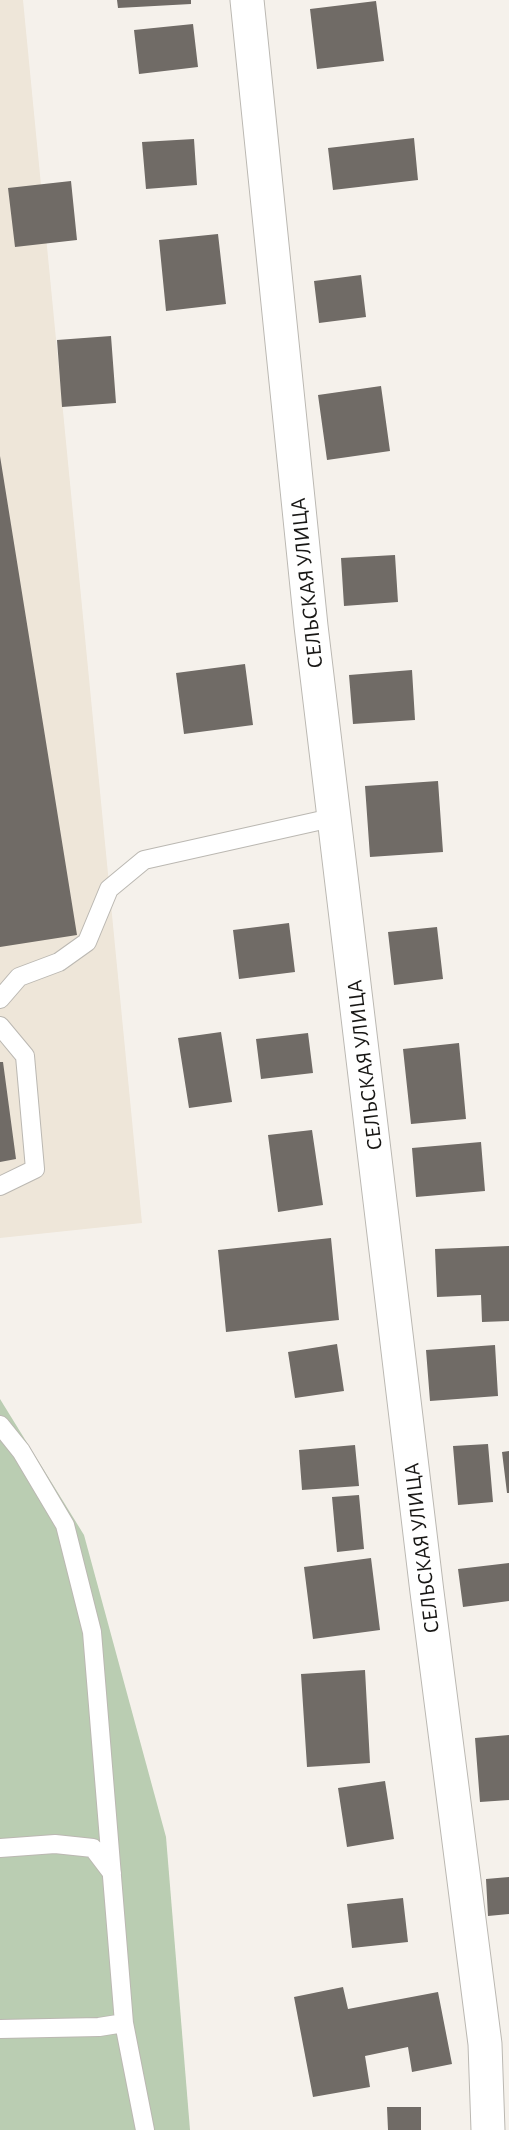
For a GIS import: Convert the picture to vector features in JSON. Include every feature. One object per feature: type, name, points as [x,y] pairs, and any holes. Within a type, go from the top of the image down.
[{"type":"street","name":"СЕЛЬСКАЯ УЛИЦА","points":[[247,0],[311,626],[336,817],[427,1592],[485,2044],[488,2130]]},
{"type":"lane","points":[[0,999],[19,977],[59,962],[87,942],[109,889],[144,860],[336,817]]},
{"type":"lane","points":[[0,1026],[25,1056],[35,1169],[0,1186]]},
{"type":"lane","points":[[0,1425],[21,1451],[65,1525],[92,1632],[124,2023],[145,2130]]},
{"type":"lane","points":[[0,1848],[55,1844],[93,1848],[112,1873]]},
{"type":"lane","points":[[0,2029],[99,2027],[124,2023]]},
{"type":"shaded area","points":[[0,0],[23,0],[142,1223],[0,1238]]},
{"type":"green space","points":[[0,1399],[84,1535],[166,1837],[190,2130],[0,2130]]},
{"type":"building","points":[[117,0],[191,0],[191,4],[118,8]]},
{"type":"building","points":[[376,1],[384,61],[317,69],[310,9]]},
{"type":"building","points":[[193,24],[198,67],[139,74],[134,30]]},
{"type":"building","points":[[414,138],[418,180],[333,190],[328,148]]},
{"type":"building","points":[[194,139],[197,185],[146,189],[142,142]]},
{"type":"building","points":[[71,181],[77,240],[15,247],[8,188]]},
{"type":"building","points":[[218,234],[226,304],[166,311],[159,240]]},
{"type":"building","points":[[361,275],[366,317],[319,323],[314,281]]},
{"type":"building","points":[[111,336],[116,403],[62,407],[57,340]]},
{"type":"building","points":[[381,386],[390,451],[327,460],[318,395]]},
{"type":"building","points":[[0,456],[77,935],[0,947]]},
{"type":"building","points":[[395,555],[398,602],[344,606],[341,558]]},
{"type":"building","points":[[245,664],[253,725],[184,734],[176,673]]},
{"type":"building","points":[[412,670],[415,720],[353,724],[349,675]]},
{"type":"building","points":[[438,781],[443,852],[370,857],[365,786]]},
{"type":"building","points":[[289,923],[295,972],[239,979],[233,930]]},
{"type":"building","points":[[437,927],[443,979],[394,985],[388,932]]},
{"type":"building","points":[[221,1032],[232,1102],[189,1108],[178,1038]]},
{"type":"building","points":[[308,1033],[313,1073],[261,1079],[256,1039]]},
{"type":"building","points":[[459,1043],[466,1119],[411,1124],[403,1049]]},
{"type":"building","points":[[0,1062],[3,1062],[16,1159],[0,1162]]},
{"type":"building","points":[[312,1130],[323,1205],[278,1212],[268,1135]]},
{"type":"building","points":[[481,1142],[485,1191],[416,1197],[412,1148]]},
{"type":"building","points":[[331,1238],[339,1320],[226,1332],[218,1250]]},
{"type":"building","points":[[509,1246],[509,1321],[482,1322],[481,1295],[437,1297],[435,1249]]},
{"type":"building","points":[[337,1344],[344,1391],[295,1398],[288,1352]]},
{"type":"building","points":[[495,1345],[498,1396],[430,1401],[426,1350]]},
{"type":"building","points":[[488,1444],[493,1502],[458,1505],[453,1446]]},
{"type":"building","points":[[355,1445],[359,1486],[302,1490],[299,1450]]},
{"type":"building","points":[[509,1451],[509,1493],[507,1493],[502,1452]]},
{"type":"building","points":[[359,1495],[364,1549],[337,1552],[332,1497]]},
{"type":"building","points":[[371,1558],[380,1630],[313,1639],[304,1567]]},
{"type":"building","points":[[509,1563],[509,1601],[463,1607],[458,1569]]},
{"type":"building","points":[[365,1670],[370,1763],[307,1767],[301,1674]]},
{"type":"building","points":[[509,1735],[509,1800],[480,1802],[475,1738]]},
{"type":"building","points":[[385,1781],[394,1839],[347,1847],[338,1788]]},
{"type":"building","points":[[509,1877],[509,1914],[488,1916],[486,1879]]},
{"type":"building","points":[[403,1898],[408,1942],[352,1948],[347,1904]]},
{"type":"building","points":[[343,1987],[348,2009],[438,1992],[452,2064],[412,2072],[408,2047],[365,2056],[370,2087],[313,2097],[294,1997]]},
{"type":"building","points":[[387,2107],[421,2107],[421,2130],[388,2130]]}]
